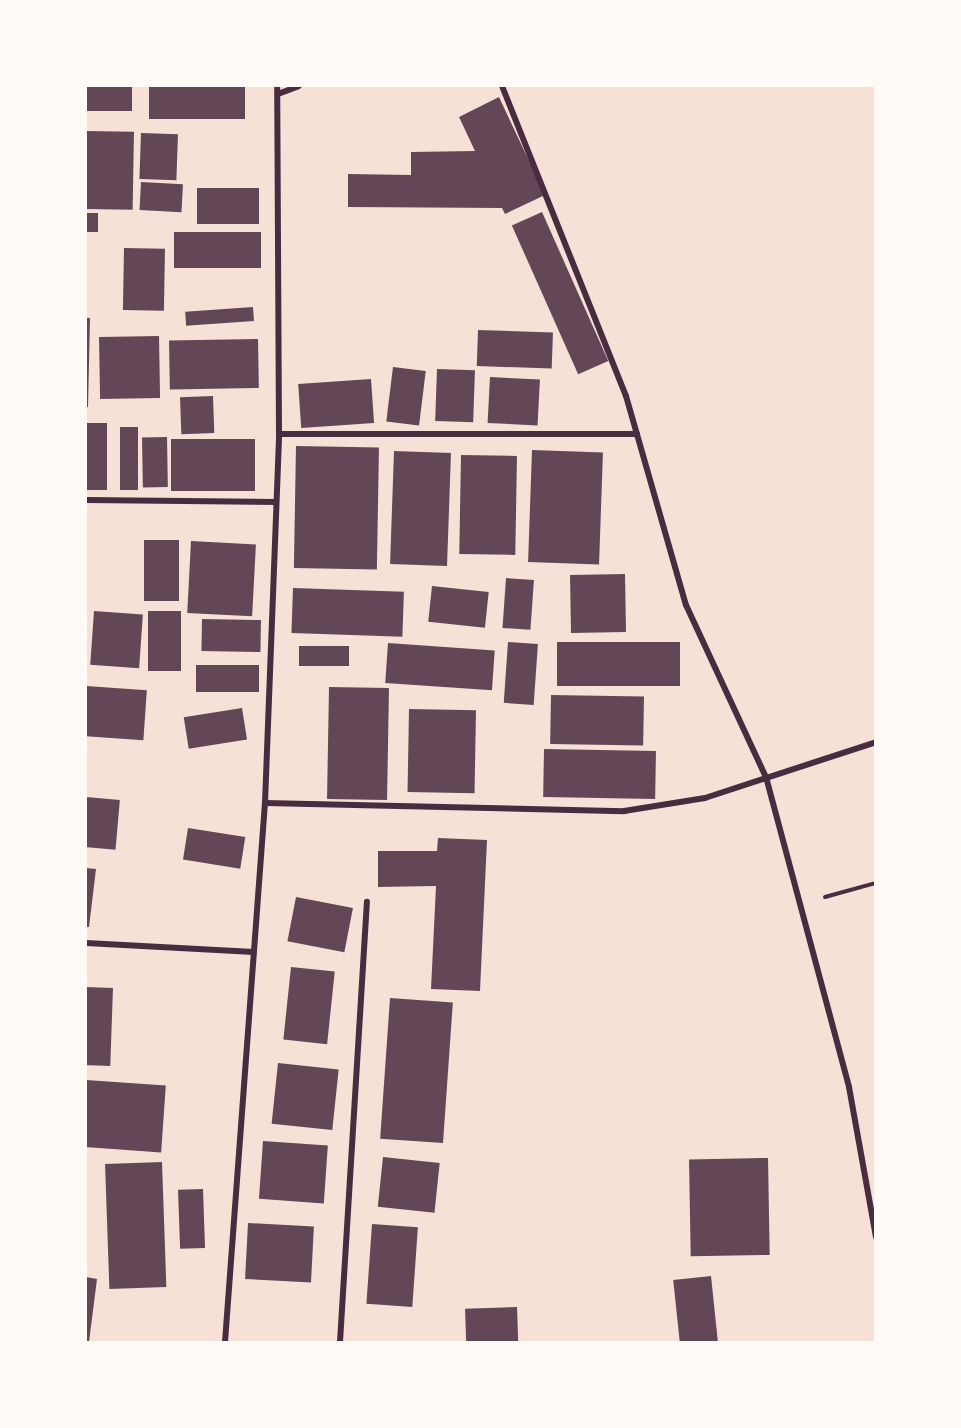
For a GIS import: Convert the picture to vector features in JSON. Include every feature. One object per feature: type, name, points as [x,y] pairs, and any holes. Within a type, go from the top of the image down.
[{"type":"street","points":[[225,1342],[265,803],[279,434],[277,86]]},
{"type":"street","points":[[278,94],[299,86]]},
{"type":"street","points":[[502,86],[637,434],[686,605],[766,777],[798,904],[849,1087],[876,1237]]},
{"type":"street","points":[[279,434],[637,434]]},
{"type":"street","points":[[86,501],[276,502]]},
{"type":"street","points":[[265,803],[624,811],[705,798],[876,742]]},
{"type":"street","points":[[340,1342],[367,902]]},
{"type":"street","points":[[86,943],[254,952]]},
{"type":"path","points":[[798,904],[876,884]]},
{"type":"building","points":[[86,86],[132,86],[132,111],[86,111]]},
{"type":"building","points":[[149,86],[245,86],[245,119],[149,119]]},
{"type":"building","points":[[499,97],[545,195],[505,214],[502,208],[348,207],[348,174],[411,175],[411,152],[475,151],[459,117]]},
{"type":"building","points":[[86,131],[134,132],[133,210],[86,209]]},
{"type":"building","points":[[141,133],[178,134],[176,180],[139,179]]},
{"type":"building","points":[[141,182],[183,184],[181,212],[140,210]]},
{"type":"building","points":[[197,188],[259,188],[259,224],[197,224]]},
{"type":"building","points":[[542,212],[608,361],[578,374],[512,225]]},
{"type":"building","points":[[86,213],[98,213],[98,232],[86,232]]},
{"type":"building","points":[[174,232],[261,232],[261,268],[174,268]]},
{"type":"building","points":[[124,248],[165,249],[164,311],[123,310]]},
{"type":"building","points":[[253,307],[254,321],[186,326],[185,312]]},
{"type":"building","points":[[86,318],[90,318],[88,407],[86,407]]},
{"type":"building","points":[[478,330],[553,333],[552,369],[477,366]]},
{"type":"building","points":[[159,336],[160,398],[100,399],[99,337]]},
{"type":"building","points":[[258,339],[259,388],[170,390],[169,341]]},
{"type":"building","points":[[393,367],[426,371],[419,426],[386,422]]},
{"type":"building","points":[[437,369],[475,370],[473,422],[435,421]]},
{"type":"building","points":[[490,377],[540,380],[538,426],[488,423]]},
{"type":"building","points":[[371,379],[374,423],[301,428],[298,384]]},
{"type":"building","points":[[213,396],[214,433],[181,434],[180,397]]},
{"type":"building","points":[[86,423],[107,423],[107,490],[86,490]]},
{"type":"building","points":[[120,427],[138,427],[138,490],[120,490]]},
{"type":"building","points":[[142,437],[167,437],[168,487],[143,487]]},
{"type":"building","points":[[171,439],[255,439],[255,491],[171,491]]},
{"type":"building","points":[[296,446],[379,447],[377,569],[294,568]]},
{"type":"building","points":[[532,450],[603,452],[599,564],[528,562]]},
{"type":"building","points":[[394,451],[451,453],[447,566],[390,564]]},
{"type":"building","points":[[461,455],[517,456],[515,555],[459,554]]},
{"type":"building","points":[[144,540],[179,540],[179,601],[144,601]]},
{"type":"building","points":[[191,541],[256,544],[252,616],[187,613]]},
{"type":"building","points":[[625,574],[626,632],[571,633],[570,575]]},
{"type":"building","points":[[506,578],[534,580],[530,630],[503,628]]},
{"type":"building","points":[[432,586],[489,592],[485,628],[428,622]]},
{"type":"building","points":[[293,588],[404,592],[402,637],[291,633]]},
{"type":"building","points":[[94,611],[143,614],[139,668],[90,665]]},
{"type":"building","points":[[148,611],[181,611],[181,671],[148,671]]},
{"type":"building","points":[[202,619],[261,620],[260,652],[201,651]]},
{"type":"building","points":[[508,642],[538,644],[534,705],[504,703]]},
{"type":"building","points":[[557,642],[680,642],[680,686],[557,686]]},
{"type":"building","points":[[388,643],[495,650],[492,690],[385,683]]},
{"type":"building","points":[[299,646],[349,646],[349,666],[299,666]]},
{"type":"building","points":[[196,665],[259,665],[259,692],[196,692]]},
{"type":"building","points":[[86,686],[147,690],[143,740],[86,736]]},
{"type":"building","points":[[329,687],[389,688],[387,800],[327,799]]},
{"type":"building","points":[[551,695],[644,697],[643,746],[550,744]]},
{"type":"building","points":[[242,708],[247,740],[189,749],[184,717]]},
{"type":"building","points":[[409,709],[476,710],[475,793],[408,792]]},
{"type":"building","points":[[544,749],[656,751],[655,799],[543,797]]},
{"type":"building","points":[[86,797],[120,800],[116,850],[86,847]]},
{"type":"building","points":[[188,828],[245,837],[240,869],[183,860]]},
{"type":"building","points":[[438,838],[487,840],[480,991],[431,989],[436,886],[378,887],[378,851],[437,851]]},
{"type":"building","points":[[86,868],[96,869],[89,927],[86,927]]},
{"type":"building","points":[[296,897],[353,908],[344,952],[287,941]]},
{"type":"building","points":[[291,967],[335,972],[327,1044],[283,1040]]},
{"type":"building","points":[[86,987],[113,988],[110,1066],[86,1065]]},
{"type":"building","points":[[390,998],[453,1002],[443,1143],[380,1139]]},
{"type":"building","points":[[278,1063],[339,1069],[332,1130],[272,1124]]},
{"type":"building","points":[[86,1080],[166,1086],[161,1152],[86,1147]]},
{"type":"building","points":[[263,1141],[328,1146],[324,1203],[259,1199]]},
{"type":"building","points":[[383,1157],[440,1163],[434,1213],[378,1207]]},
{"type":"building","points":[[768,1158],[770,1255],[691,1256],[689,1159]]},
{"type":"building","points":[[162,1162],[166,1287],[109,1289],[105,1164]]},
{"type":"building","points":[[203,1189],[205,1248],[180,1249],[178,1190]]},
{"type":"building","points":[[248,1223],[314,1226],[311,1282],[245,1279]]},
{"type":"building","points":[[372,1224],[418,1227],[412,1307],[366,1304]]},
{"type":"building","points":[[711,1276],[718,1342],[680,1342],[673,1280]]},
{"type":"building","points":[[86,1277],[97,1279],[89,1342],[86,1342]]},
{"type":"building","points":[[517,1307],[518,1342],[466,1342],[465,1309]]}]
